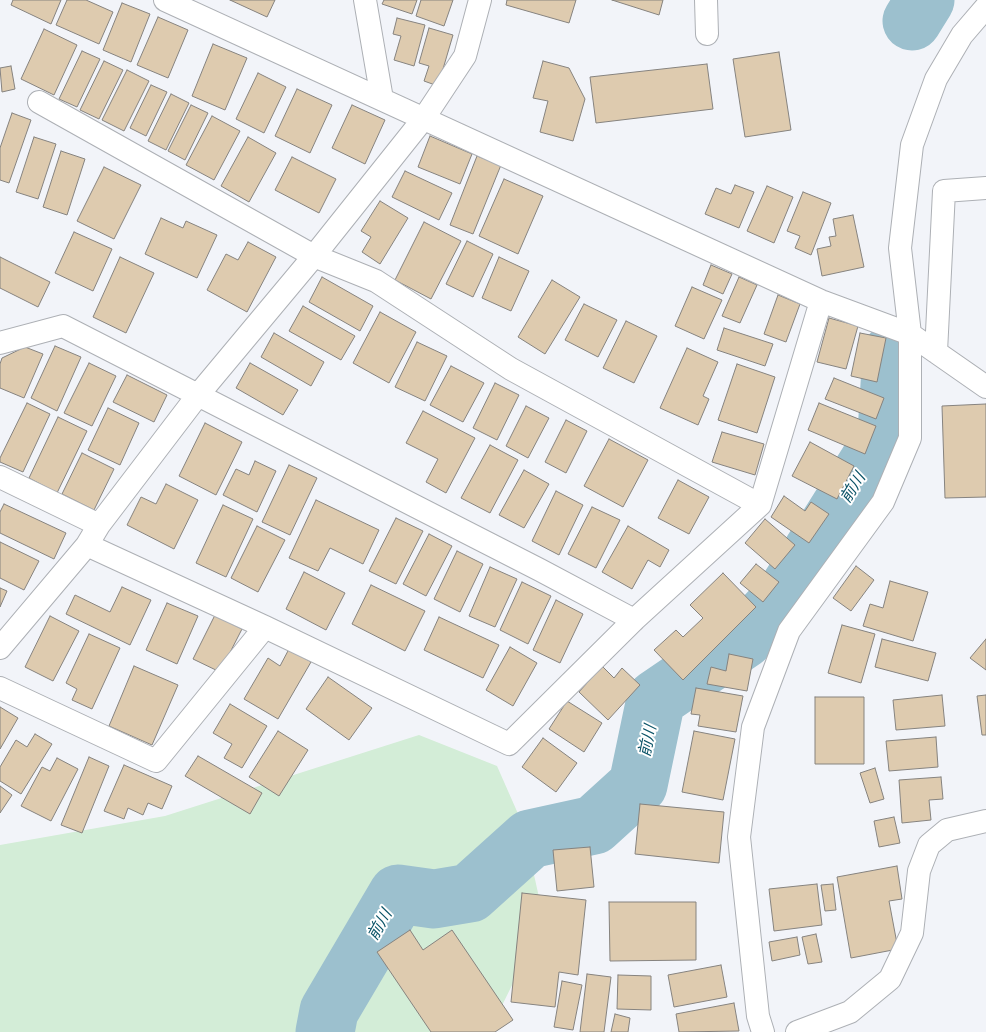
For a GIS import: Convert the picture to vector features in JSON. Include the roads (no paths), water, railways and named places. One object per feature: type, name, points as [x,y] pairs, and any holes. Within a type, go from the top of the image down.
[{"type":"street","points":[[165,0],[821,301],[910,334],[986,387]]},
{"type":"street","points":[[365,0],[382,99]]},
{"type":"street","points":[[0,648],[87,545],[99,525],[198,395],[314,256],[424,118],[465,56],[480,0]]},
{"type":"street","points":[[706,0],[707,34]]},
{"type":"street","points":[[763,1032],[758,1008],[739,837],[753,726],[790,631],[883,502],[910,438],[910,334],[900,248],[912,145],[936,79],[962,35],[986,7]]},
{"type":"street","points":[[39,102],[314,256],[376,281],[511,369],[760,505]]},
{"type":"street","points":[[936,352],[944,191],[986,188]]},
{"type":"street","points":[[87,545],[265,627],[509,744],[634,620],[760,505],[821,301]]},
{"type":"street","points":[[0,343],[62,326],[540,570],[634,620]]},
{"type":"street","points":[[0,477],[99,525]]},
{"type":"street","points":[[0,688],[156,761],[265,627]]},
{"type":"street","points":[[797,1032],[850,1012],[890,979],[912,933],[919,872],[929,845],[947,830],[986,821]]},
{"type":"waterway","name":"前川","points":[[912,21],[925,0]]},
{"type":"waterway","name":"前川","points":[[325,1032],[329,1011],[398,894],[434,899],[470,893],[530,839],[594,825],[638,785],[656,699],[744,639],[785,595],[887,433],[892,353]]}]
